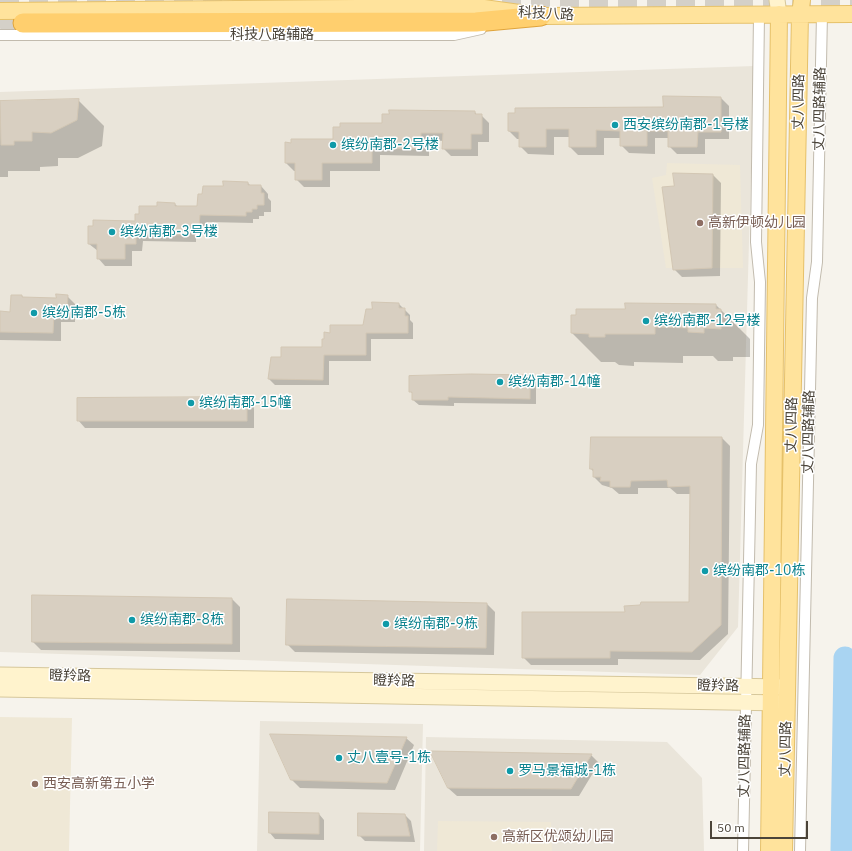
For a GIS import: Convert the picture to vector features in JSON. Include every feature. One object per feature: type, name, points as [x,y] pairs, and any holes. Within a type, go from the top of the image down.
[{"type":"highway","points":[[23,23],[476,22],[541,16]]},
{"type":"main road","name":"科技八路","points":[[0,11],[477,7],[541,16],[759,14],[778,7],[801,7],[822,14],[852,14]]},
{"type":"main road","name":"丈八四路","points":[[769,851],[778,7]]},
{"type":"main road","name":"丈八四路","points":[[784,851],[801,7]]},
{"type":"street","name":"丈八四路辅路","points":[[743,851],[751,464],[758,426],[760,282],[756,242],[759,14]]},
{"type":"street","name":"丈八四路辅路","points":[[800,851],[812,298],[817,262],[822,14]]},
{"type":"street","name":"科技八路辅路","points":[[0,35],[454,35],[541,16]]},
{"type":"street","name":"瞪羚路","points":[[0,675],[746,687],[771,695]]},
{"type":"street","name":"瞪羚路","points":[[0,689],[746,702],[771,695],[787,695]]},
{"type":"shaded area","points":[[754,66],[738,627],[700,675],[0,652],[0,92]]},
{"type":"shaded area","name":"高新伊顿幼儿园","points":[[667,163],[740,165],[743,268],[666,268],[652,178],[666,175]]},
{"type":"shaded area","name":"西安高新第五小学","points":[[0,717],[72,718],[69,851],[0,851]]},
{"type":"shaded area","points":[[260,721],[423,724],[420,851],[257,851]]},
{"type":"shaded area","points":[[426,737],[667,742],[702,778],[704,851],[424,851]]},
{"type":"shaded area","name":"高新区优颂幼儿园","points":[[438,821],[551,822],[552,851],[437,851]]},
{"type":"building","name":"西安缤纷南郡-1号楼","points":[[663,96],[721,97],[721,132],[698,132],[697,147],[668,147],[668,131],[647,131],[647,146],[620,146],[620,131],[596,130],[596,147],[569,147],[569,129],[546,129],[546,147],[519,147],[519,132],[508,131],[508,113],[515,113],[515,108],[663,107]]},
{"type":"building","points":[[79,99],[77,120],[51,133],[32,132],[32,141],[14,141],[14,145],[1,145],[0,101]]},
{"type":"building","name":"缤纷南郡-2号楼","points":[[389,110],[475,111],[475,114],[482,114],[482,134],[471,134],[471,149],[442,149],[443,133],[421,133],[421,149],[372,148],[372,163],[322,163],[322,180],[295,180],[295,163],[285,163],[285,142],[291,143],[291,139],[333,139],[333,127],[340,127],[340,123],[382,123],[382,114],[389,114]]},
{"type":"building","points":[[673,173],[713,174],[712,268],[673,270],[662,187],[674,186]]},
{"type":"building","name":"缤纷南郡-3号楼","points":[[223,181],[248,182],[248,185],[261,185],[261,193],[264,193],[264,205],[257,205],[257,209],[252,209],[252,212],[246,212],[246,216],[200,215],[199,226],[192,226],[192,229],[189,229],[189,235],[136,234],[136,244],[125,244],[125,259],[97,259],[97,244],[88,244],[88,226],[93,226],[93,220],[135,221],[135,214],[139,214],[139,206],[157,206],[157,202],[175,203],[175,206],[197,206],[198,194],[202,194],[203,186],[223,186]]},
{"type":"building","name":"缤纷南郡-5栋","points":[[56,294],[68,295],[67,314],[54,314],[53,333],[0,332],[0,311],[10,312],[11,295],[22,295],[22,297],[56,298]]},
{"type":"building","points":[[372,302],[399,303],[399,308],[405,308],[405,316],[408,316],[408,333],[366,333],[366,355],[324,355],[323,380],[268,379],[271,357],[281,357],[281,347],[322,347],[324,332],[330,333],[330,325],[363,325],[366,309],[372,309]]},
{"type":"building","name":"缤纷南郡-12号楼","points":[[625,303],[716,304],[716,309],[721,309],[721,329],[704,328],[704,333],[688,332],[688,328],[655,327],[655,334],[605,334],[605,337],[589,337],[589,334],[571,333],[571,315],[576,315],[576,309],[625,309]]},
{"type":"building","points":[[471,374],[530,375],[530,399],[448,397],[448,400],[412,400],[412,392],[409,392],[409,376]]},
{"type":"building","name":"缤纷南郡-15幢","points":[[247,397],[247,421],[77,421],[77,398]]},
{"type":"building","name":"缤纷南郡-10栋","points":[[591,437],[722,437],[721,625],[692,652],[610,651],[610,658],[522,658],[522,612],[625,612],[624,606],[640,605],[641,602],[689,602],[690,486],[668,487],[667,480],[631,481],[630,487],[610,487],[610,481],[600,481],[601,477],[593,477],[593,469],[590,469]]},
{"type":"building","name":"缤纷南郡-8栋","points":[[32,595],[232,598],[232,644],[32,642]]},
{"type":"building","name":"缤纷南郡-9栋","points":[[287,599],[487,603],[486,648],[286,645]]},
{"type":"building","name":"丈八壹号-1栋","points":[[270,734],[407,737],[387,783],[291,780]]},
{"type":"building","name":"罗马景福城-1栋","points":[[430,751],[592,754],[571,789],[448,788]]},
{"type":"building","points":[[269,812],[319,813],[319,834],[269,833]]},
{"type":"building","points":[[358,813],[405,814],[410,836],[358,836]]},
{"type":"waterway","points":[[842,851],[845,658]]},
{"type":"tunnel","points":[[0,2],[279,1]]},
{"type":"tunnel","points":[[473,2],[852,4]]},
{"type":"tunnel","points":[[0,19],[23,23]]},
{"type":"place","name":"西安缤纷南郡-1号楼","points":[[615,125]]},
{"type":"place","name":"缤纷南郡-2号楼","points":[[333,145]]},
{"type":"place","name":"高新伊顿幼儿园","points":[[700,223]]},
{"type":"place","name":"缤纷南郡-3号楼","points":[[112,232]]},
{"type":"place","name":"缤纷南郡-5栋","points":[[34,313]]},
{"type":"place","name":"缤纷南郡-12号楼","points":[[646,321]]},
{"type":"place","name":"缤纷南郡-14幢","points":[[500,382]]},
{"type":"place","name":"缤纷南郡-15幢","points":[[191,403]]},
{"type":"place","name":"缤纷南郡-10栋","points":[[705,571]]},
{"type":"place","name":"缤纷南郡-8栋","points":[[132,620]]},
{"type":"place","name":"缤纷南郡-9栋","points":[[386,624]]},
{"type":"place","name":"丈八壹号-1栋","points":[[339,758]]},
{"type":"place","name":"罗马景福城-1栋","points":[[510,771]]},
{"type":"place","name":"西安高新第五小学","points":[[35,784]]},
{"type":"place","name":"高新区优颂幼儿园","points":[[494,837]]}]
